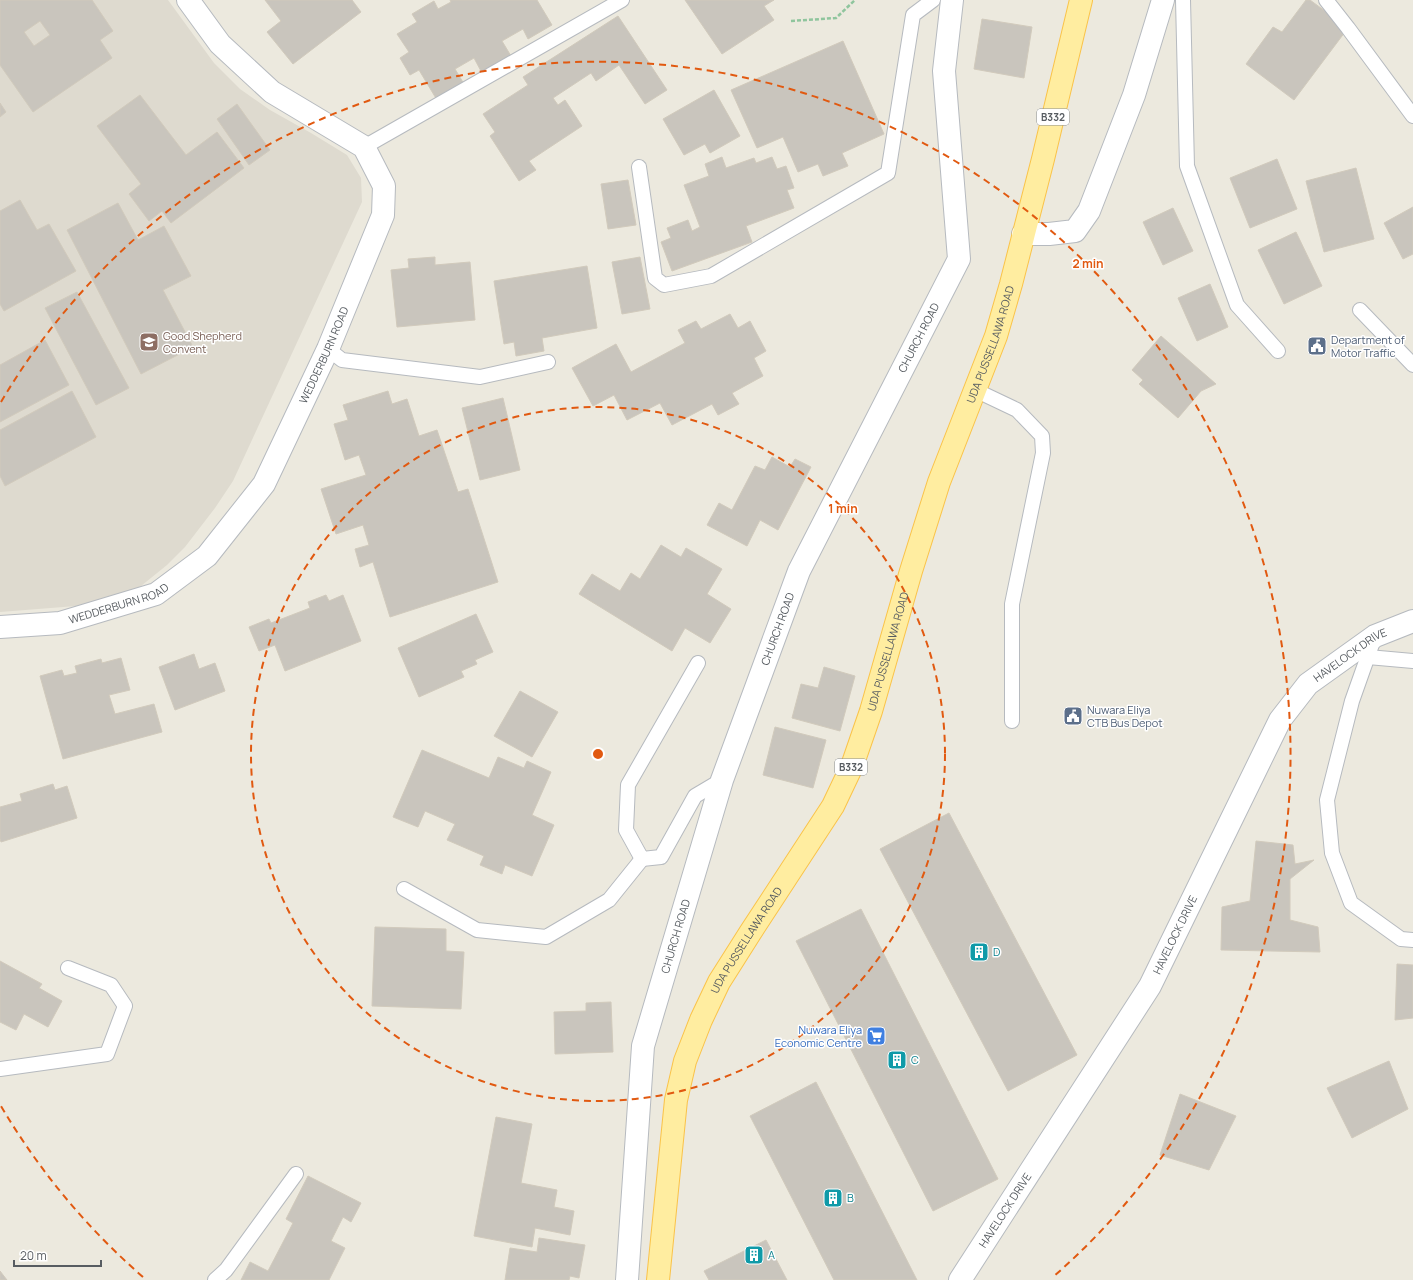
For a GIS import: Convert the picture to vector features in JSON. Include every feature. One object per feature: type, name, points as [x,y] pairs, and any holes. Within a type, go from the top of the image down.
[{"type":"main road","name":"UDA PUSSELLAWA ROAD","points":[[658,1280],[672,1128],[676,1100],[685,1061],[701,1020],[719,982],[833,806],[852,766],[871,711],[911,570],[939,482],[996,336],[1043,159],[1081,0]]},
{"type":"street","points":[[188,0],[220,44],[272,92],[364,147]]},
{"type":"street","name":"CHURCH ROAD","points":[[627,1280],[643,1046],[722,780],[799,570],[959,259],[944,71],[952,0]]},
{"type":"street","points":[[1024,234],[1049,234],[1075,231],[1089,211],[1134,95],[1163,0]]},
{"type":"street","name":"WEDDERBURN ROAD","points":[[0,627],[60,623],[156,594],[207,556],[264,484],[328,349],[383,215],[384,186],[364,147]]},
{"type":"street","name":"HAVELOCK DRIVE","points":[[960,1280],[1150,986],[1280,720],[1308,684],[1376,636],[1413,621]]},
{"type":"lane","points":[[364,147],[622,0]]},
{"type":"lane","points":[[638,166],[655,278],[664,285],[711,276],[888,173],[913,15],[933,0]]},
{"type":"lane","points":[[1183,0],[1187,166],[1237,305],[1278,352]]},
{"type":"lane","points":[[1326,0],[1413,116]]},
{"type":"lane","points":[[1360,310],[1413,365]]},
{"type":"lane","points":[[328,349],[342,360],[480,377],[548,362]]},
{"type":"lane","points":[[975,390],[1017,410],[1042,436],[1043,453],[1012,604],[1012,722]]},
{"type":"lane","points":[[1376,636],[1352,701],[1327,800],[1332,853],[1351,903],[1401,939],[1413,940]]},
{"type":"lane","points":[[1368,657],[1413,661]]},
{"type":"lane","points":[[642,859],[626,830],[628,785],[698,663]]},
{"type":"lane","points":[[404,889],[477,930],[546,937],[609,900],[642,859],[661,857],[696,796],[722,780]]},
{"type":"lane","points":[[0,1069],[108,1054],[125,1006],[111,985],[68,968]]},
{"type":"lane","points":[[215,1280],[226,1270],[296,1174]]},
{"type":"path","points":[[791,21],[836,18],[855,0]]},
{"type":"shaded area","name":"Good Shepherd Convent","points":[[0,0],[168,0],[214,63],[240,89],[270,110],[347,155],[361,178],[362,202],[233,481],[215,508],[185,547],[167,565],[141,586],[114,600],[76,606],[0,612]]},
{"type":"building","points":[[0,0],[92,0],[113,31],[100,40],[112,58],[33,112],[0,65]],"holes":[[[40,21],[50,35],[34,46],[24,32]]]},
{"type":"building","points":[[265,0],[352,0],[361,12],[293,64],[267,32],[281,21]]},
{"type":"building","points":[[450,0],[537,0],[552,25],[528,39],[523,29],[502,41],[511,56],[482,73],[474,58],[455,69],[464,84],[437,100],[419,70],[410,75],[400,58],[409,52],[397,34],[417,22],[412,14],[434,1],[438,9],[451,2]]},
{"type":"building","points":[[685,0],[774,0],[764,6],[774,20],[722,54]]},
{"type":"building","points":[[1306,0],[1310,0],[1348,28],[1294,100],[1246,64],[1273,27],[1282,32]]},
{"type":"building","points":[[618,16],[667,90],[645,104],[619,65],[596,81],[591,73],[553,98],[558,105],[565,100],[582,126],[529,161],[536,170],[519,181],[490,136],[495,132],[483,114],[528,85],[523,77]]},
{"type":"building","points":[[982,19],[1032,27],[1024,78],[974,69]]},
{"type":"building","points":[[843,41],[884,134],[842,153],[848,166],[823,176],[818,164],[798,172],[783,137],[757,148],[731,90]]},
{"type":"building","points":[[714,90],[740,136],[710,153],[705,144],[684,155],[663,119]]},
{"type":"building","points":[[140,95],[186,155],[217,132],[244,168],[171,223],[162,211],[149,221],[129,194],[141,184],[97,126]]},
{"type":"building","points":[[0,103],[6,112],[0,117]]},
{"type":"building","points":[[237,104],[270,150],[249,165],[217,119]]},
{"type":"building","points":[[722,157],[726,168],[754,158],[756,163],[772,157],[777,169],[786,166],[794,188],[787,190],[794,208],[746,226],[752,242],[672,271],[661,242],[671,238],[667,228],[688,220],[692,231],[700,227],[684,185],[709,176],[705,164]]},
{"type":"building","points":[[1277,159],[1297,209],[1250,228],[1230,178]]},
{"type":"building","points":[[1356,168],[1374,239],[1324,252],[1306,181]]},
{"type":"building","points":[[628,180],[636,225],[608,229],[601,184]]},
{"type":"building","points":[[20,200],[37,230],[49,224],[76,271],[4,311],[0,304],[0,211]]},
{"type":"building","points":[[118,203],[138,240],[164,226],[191,276],[163,290],[193,347],[141,374],[67,230]]},
{"type":"building","points":[[1413,207],[1413,254],[1403,259],[1384,223]]},
{"type":"building","points":[[1173,208],[1193,251],[1163,265],[1143,222]]},
{"type":"building","points":[[1296,232],[1322,286],[1284,304],[1258,250]]},
{"type":"building","points":[[435,257],[435,265],[470,262],[475,320],[397,327],[391,270],[409,268],[408,259]]},
{"type":"building","points":[[640,257],[650,309],[622,314],[612,262]]},
{"type":"building","points":[[587,266],[597,328],[542,338],[544,351],[516,356],[514,342],[504,344],[494,281]]},
{"type":"building","points":[[1210,284],[1228,327],[1197,341],[1178,298]]},
{"type":"building","points":[[77,292],[129,388],[96,405],[45,308]]},
{"type":"building","points":[[730,314],[738,328],[750,321],[766,351],[754,358],[763,376],[732,393],[739,404],[718,415],[712,404],[672,425],[660,403],[627,420],[614,395],[593,406],[572,368],[616,344],[631,372],[685,343],[678,330],[696,321],[701,329]]},
{"type":"building","points":[[1161,336],[1216,384],[1201,391],[1178,418],[1139,384],[1143,380],[1132,370]]},
{"type":"building","points":[[45,340],[69,385],[0,422],[0,365]]},
{"type":"building","points":[[72,391],[96,437],[5,486],[0,476],[0,430]]},
{"type":"building","points":[[388,391],[392,404],[407,399],[419,436],[437,430],[458,492],[468,489],[498,582],[390,617],[373,562],[360,567],[355,549],[369,545],[363,525],[336,534],[321,489],[366,475],[359,455],[345,460],[334,424],[348,420],[343,405]]},
{"type":"building","points":[[503,398],[520,470],[480,480],[462,408]]},
{"type":"building","points":[[772,457],[790,467],[795,459],[811,467],[778,530],[760,520],[747,546],[707,525],[719,503],[732,510],[755,466],[765,470]]},
{"type":"building","points":[[661,545],[681,557],[686,548],[722,569],[707,594],[731,609],[710,643],[685,628],[672,651],[579,594],[592,574],[620,591],[631,573],[640,579]]},
{"type":"building","points":[[326,595],[329,601],[343,595],[361,641],[285,671],[275,645],[259,651],[249,627],[269,619],[271,623],[310,608],[308,602]]},
{"type":"building","points":[[476,614],[493,652],[475,660],[477,664],[461,671],[464,677],[419,697],[398,648]]},
{"type":"building","points":[[194,654],[199,669],[215,663],[225,691],[175,710],[159,667]]},
{"type":"building","points":[[121,658],[130,690],[109,695],[115,714],[154,704],[162,732],[63,759],[40,676],[62,670],[64,676],[77,673],[75,666],[101,659],[102,663]]},
{"type":"building","points":[[824,667],[855,676],[840,731],[792,718],[801,684],[818,688]]},
{"type":"building","points":[[520,691],[558,712],[532,757],[494,736]]},
{"type":"building","points":[[775,727],[826,740],[813,788],[763,775]]},
{"type":"building","points":[[422,750],[489,778],[498,757],[524,768],[527,761],[551,772],[532,815],[554,825],[532,876],[505,865],[502,874],[480,865],[484,856],[447,840],[455,824],[425,811],[418,827],[393,817]]},
{"type":"building","points":[[53,784],[55,790],[67,786],[77,818],[1,842],[0,807],[22,801],[20,794]]},
{"type":"building","name":"D","points":[[949,813],[1077,1055],[1008,1091],[880,849]]},
{"type":"building","points":[[1256,841],[1293,845],[1295,864],[1314,860],[1290,879],[1290,920],[1318,927],[1320,952],[1221,950],[1222,907],[1250,901]]},
{"type":"building","name":"C","points":[[861,909],[998,1179],[933,1211],[796,941]]},
{"type":"building","points":[[375,927],[446,929],[446,951],[464,952],[461,1009],[372,1006]]},
{"type":"building","points":[[0,961],[42,984],[39,988],[62,1001],[48,1027],[24,1014],[16,1030],[0,1022]]},
{"type":"building","points":[[1397,964],[1413,965],[1413,1018],[1395,1020]]},
{"type":"building","points":[[611,1002],[613,1052],[555,1054],[554,1012],[586,1011],[586,1003]]},
{"type":"building","points":[[1389,1061],[1408,1109],[1352,1138],[1327,1088]]},
{"type":"building","name":"B","points":[[816,1082],[917,1280],[834,1280],[750,1116]]},
{"type":"building","points":[[1180,1094],[1236,1116],[1209,1170],[1160,1155]]},
{"type":"building","points":[[496,1117],[532,1124],[521,1183],[557,1190],[554,1207],[574,1211],[570,1235],[535,1228],[532,1247],[474,1236]]},
{"type":"building","points":[[308,1176],[361,1203],[351,1222],[343,1217],[331,1241],[345,1248],[329,1280],[241,1280],[250,1262],[268,1271],[293,1223],[286,1219]]},
{"type":"building","points":[[539,1238],[585,1245],[579,1278],[570,1276],[569,1280],[505,1280],[510,1248],[537,1252]]},
{"type":"building","name":"A","points":[[766,1240],[787,1280],[709,1280],[704,1271]]},
{"type":"building","points":[[0,1271],[7,1280],[0,1280]]},
{"type":"place","name":"Good Shepherd Convent","points":[[149,342]]},
{"type":"place","name":"Department of Motor Traffic","points":[[1317,346]]},
{"type":"place","name":"Nuwara Eliya CTB Bus Depot","points":[[1073,716]]},
{"type":"place","name":"D","points":[[979,952]]},
{"type":"place","name":"Nuwara Eliya Economic Centre","points":[[876,1036]]},
{"type":"place","name":"C","points":[[897,1060]]},
{"type":"place","name":"B","points":[[833,1198]]},
{"type":"place","name":"A","points":[[754,1255]]}]
